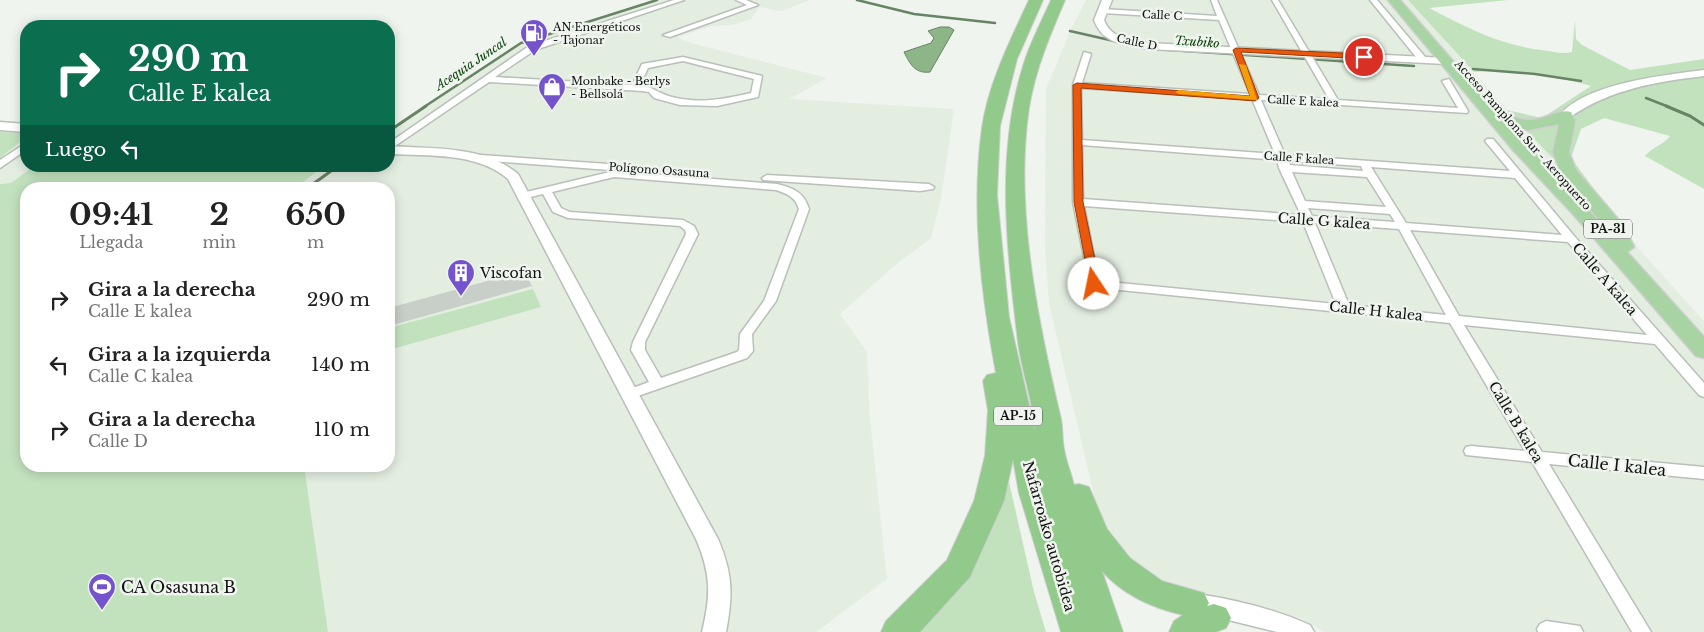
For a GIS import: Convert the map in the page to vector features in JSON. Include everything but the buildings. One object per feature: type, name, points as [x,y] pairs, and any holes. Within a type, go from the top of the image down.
[{"type":"highway","name":"Nafarroako autobidea","points":[[1036,0],[1009,59],[991,126],[987,195],[997,317],[1034,493],[1078,632]]},
{"type":"highway","name":"Nafarroako autobidea","points":[[1058,0],[1032,62],[1021,108],[1015,168],[1015,203],[1022,277],[1032,344],[1048,423],[1050,450],[1070,522],[1106,632]]},
{"type":"highway","name":"Acceso Pamplona Sur - Aeropuerto","points":[[1394,0],[1519,147],[1579,210],[1704,351]]},
{"type":"highway","name":"Acceso Pamplona Sur - Aeropuerto","points":[[1402,0],[1704,336]]},
{"type":"highway","points":[[1482,104],[1493,110],[1500,118],[1506,116],[1541,124],[1556,121],[1556,118],[1567,121],[1561,152],[1568,171],[1616,229],[1624,247]]},
{"type":"highway","points":[[1506,116],[1509,127],[1519,139],[1519,147]]},
{"type":"highway","points":[[898,632],[959,568],[989,501],[998,456],[1001,410],[980,278],[976,190],[981,147],[991,126]]},
{"type":"highway","points":[[1048,423],[1066,451],[1085,518],[1096,540],[1118,566],[1140,586],[1158,595],[1188,617]]},
{"type":"highway","points":[[880,632],[924,603]]},
{"type":"street","name":"Polígono Osasuna","points":[[395,145],[532,48],[681,0]]},
{"type":"street","points":[[667,35],[754,5],[739,0]]},
{"type":"street","points":[[1102,12],[1107,0]]},
{"type":"street","points":[[1214,0],[1343,307]]},
{"type":"street","points":[[1275,0],[1335,102]]},
{"type":"street","points":[[1373,0],[1423,60]]},
{"type":"street","name":"Calle C","points":[[1102,12],[1222,18]]},
{"type":"street","name":"Calle D","points":[[1102,12],[1099,20],[1103,31],[1116,39],[1148,46],[1309,58],[1446,61]]},
{"type":"street","points":[[1078,202],[1077,85],[1088,54]]},
{"type":"street","points":[[487,79],[635,88],[652,90],[657,96],[680,102],[717,102],[755,95],[759,78],[682,59],[646,66],[635,88]]},
{"type":"street","points":[[1556,118],[1581,103],[1614,89],[1647,81],[1704,73]]},
{"type":"street","name":"Calle E kalea","points":[[1077,85],[1464,111],[1446,81]]},
{"type":"street","points":[[0,126],[20,128]]},
{"type":"street","name":"Calle A kalea","points":[[1490,141],[1520,175],[1570,239],[1704,392]]},
{"type":"street","name":"Calle F kalea","points":[[1077,142],[1283,162]]},
{"type":"street","points":[[0,165],[20,150]]},
{"type":"street","name":"Polígono Osasuna","points":[[395,150],[480,158],[794,180],[929,187]]},
{"type":"street","points":[[480,158],[506,168],[513,177],[707,539],[719,566],[722,597],[714,632]]},
{"type":"street","points":[[513,177],[519,168],[538,162]]},
{"type":"street","points":[[1283,162],[1520,175]]},
{"type":"street","name":"Calle B kalea","points":[[1366,168],[1403,227],[1454,319],[1642,632]]},
{"type":"street","points":[[522,196],[614,174],[777,187],[793,191],[801,198],[804,209],[770,301],[746,334],[746,352],[630,394]]},
{"type":"street","points":[[546,190],[557,210],[568,215],[683,223],[690,228],[692,234],[639,342],[638,350],[657,384]]},
{"type":"street","name":"Calle G kalea","points":[[1078,202],[1570,239]]},
{"type":"street","name":"Calle H kalea","points":[[1078,202],[1094,284],[1343,307],[1659,340]]},
{"type":"street","points":[[1300,204],[1392,211]]},
{"type":"street","name":"Calle I kalea","points":[[1471,451],[1704,473]]},
{"type":"street","points":[[1188,617],[1255,615],[1278,621],[1302,632]]},
{"type":"street","points":[[1546,629],[1574,632]]},
{"type":"shaded area","points":[[659,0],[810,0],[782,11],[759,7],[751,19],[733,25],[712,26],[678,37],[684,41],[827,78],[789,99],[954,109],[941,198],[931,238],[894,266],[840,314],[867,352],[870,419],[887,579],[816,632],[0,632],[0,125],[20,127],[20,172],[395,172],[395,127],[521,43]]},
{"type":"shaded area","points":[[1086,0],[1408,0],[1522,126],[1637,247],[1704,321],[1704,632],[1324,632],[1302,619],[1263,606],[1169,591],[1104,538],[1049,303],[1045,250],[1046,89],[1070,31]]},
{"type":"shaded area","points":[[1408,0],[1508,0],[1429,8],[1497,40],[1526,48],[1564,53],[1572,52],[1575,21],[1576,39],[1582,45],[1630,70],[1704,59],[1704,189],[1645,156],[1670,136],[1604,118],[1581,129],[1571,158],[1637,247],[1507,110],[1542,118],[1591,86],[1533,74],[1474,72]]},
{"type":"shaded area","points":[[940,27],[949,27],[954,30],[930,72],[917,70],[904,52],[931,43],[934,38],[928,31]]},
{"type":"shaded area","points":[[0,132],[20,133],[20,142],[0,158]]},
{"type":"shaded area","points":[[26,172],[316,172],[303,182],[20,182],[20,472],[305,472],[328,632],[0,632],[0,184],[11,183]]},
{"type":"shaded area","points":[[533,289],[541,307],[395,348],[395,326]]},
{"type":"shaded area","points":[[1006,469],[1034,592],[1046,632],[913,632]]},
{"type":"waterway","name":"Acequia Juncal","points":[[424,107],[521,43],[657,0]]},
{"type":"waterway","name":"Acequia Juncal","points":[[857,0],[914,14],[995,23]]},
{"type":"waterway","name":"Txubiko","points":[[1070,31],[1114,41]]},
{"type":"waterway","name":"Txubiko","points":[[1155,49],[1414,66]]},
{"type":"waterway","name":"Txubiko","points":[[1473,69],[1535,74],[1581,81]]},
{"type":"waterway","name":"Txubiko","points":[[1646,98],[1669,107]]},
{"type":"waterway","name":"Acequia Juncal","points":[[395,127],[426,106]]},
{"type":"waterway","name":"Txubiko","points":[[1666,106],[1690,116],[1704,125]]},
{"type":"waterway","name":"Acequia Juncal","points":[[316,182],[330,172]]},
{"type":"slow traffic","points":[[1179,92],[1255,98],[1242,65]]},
{"type":"place","name":"AN Energéticos - Tajonar","points":[[534,57]]},
{"type":"place","name":"Monbake - Berlys - Bellsolá","points":[[552,111]]},
{"type":"place","name":"Viscofan","points":[[461,297]]},
{"type":"place","name":"CA Osasuna B","points":[[102,611]]},
{"type":"route","points":[[1094,284],[1078,202],[1077,85],[1255,98],[1236,50],[1364,57]]}]
